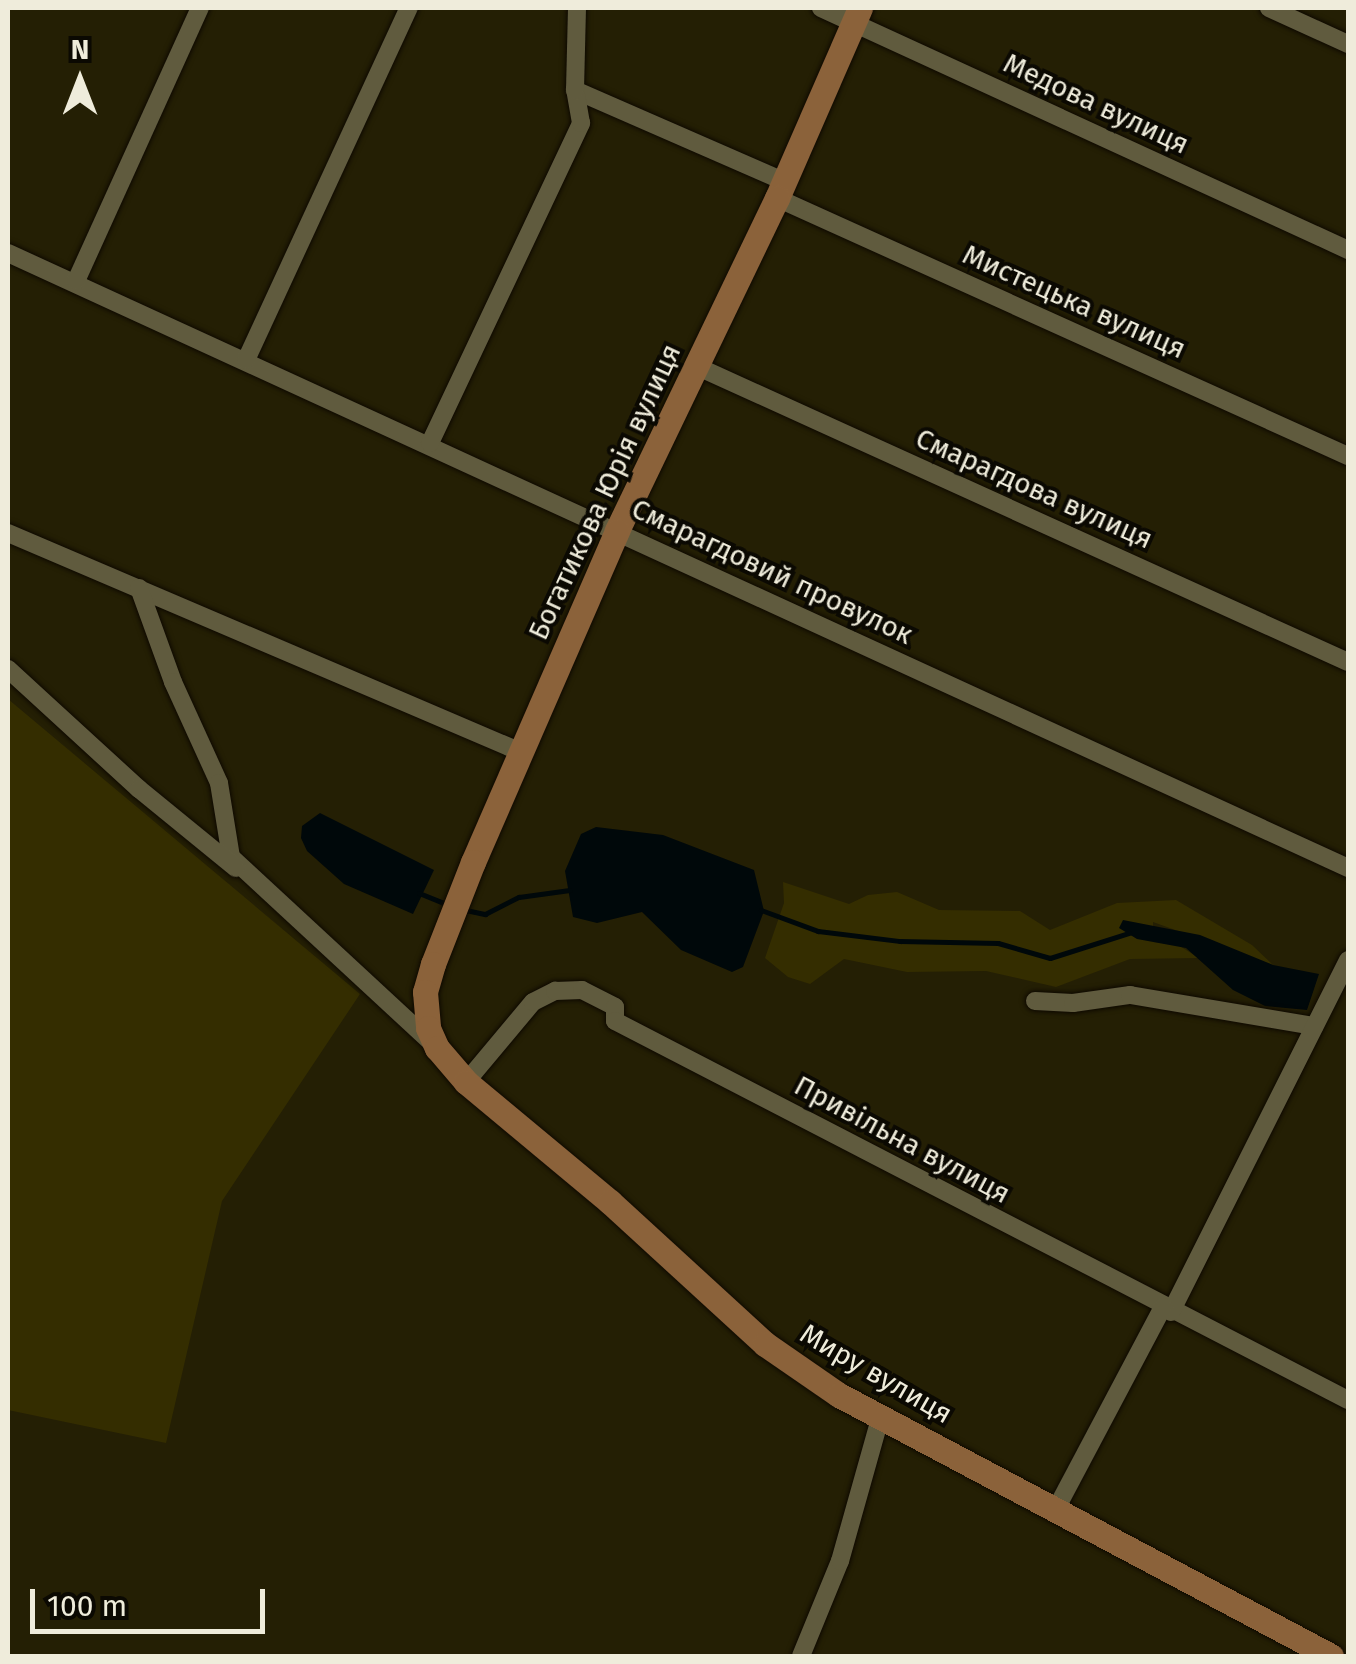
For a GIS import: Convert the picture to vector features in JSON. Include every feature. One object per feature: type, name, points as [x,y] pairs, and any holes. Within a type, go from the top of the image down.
[{"type":"street","points":[[76,281],[200,8]]},
{"type":"street","points":[[246,360],[408,8]]},
{"type":"street","points":[[430,443],[581,123],[574,90],[577,8]]},
{"type":"street","name":"Медова вулиця","points":[[821,8],[857,15],[1348,250]]},
{"type":"street","points":[[1269,8],[1348,44]]},
{"type":"street","name":"Богатикова Юрія вулиця","points":[[426,1009],[433,964],[521,752],[617,531],[780,190],[857,15]]},
{"type":"street","name":"Мистецька вулиця","points":[[574,90],[1348,456]]},
{"type":"street","name":"Смарагдовий провулок","points":[[8,254],[76,281],[430,443],[1348,868]]},
{"type":"street","name":"Смарагдова вулиця","points":[[696,366],[1348,662]]},
{"type":"street","points":[[8,533],[521,752]]},
{"type":"street","points":[[139,588],[186,714],[207,750],[219,784],[230,857],[244,874]]},
{"type":"street","points":[[8,669],[139,790],[244,874],[437,1048]]},
{"type":"street","points":[[1056,1508],[1167,1309],[1348,960]]},
{"type":"street","name":"Привільна вулиця","points":[[466,1082],[532,1002],[555,991],[582,990],[615,1006],[615,1021],[1348,1400]]},
{"type":"street","points":[[1035,1002],[1073,1003],[1130,995],[1314,1026]]},
{"type":"street","name":"Миру вулиця","points":[[426,1009],[437,1048],[466,1082],[610,1202],[765,1344],[839,1395],[1331,1656]]},
{"type":"street","points":[[801,1656],[840,1561],[881,1415]]},
{"type":"shaded area","points":[[8,699],[360,994],[222,1201],[166,1443],[8,1410]]},
{"type":"shaded area","points":[[320,813],[434,870],[413,914],[344,884],[307,851],[301,838],[302,826]]},
{"type":"shaded area","points":[[596,827],[663,835],[754,870],[764,911],[743,967],[732,972],[681,950],[642,912],[597,923],[573,917],[565,871],[581,834]]},
{"type":"shaded area","points":[[783,882],[849,904],[868,895],[897,892],[939,910],[1020,911],[1050,930],[1117,903],[1176,900],[1252,945],[1273,965],[1153,922],[1153,942],[1175,943],[1199,958],[1130,959],[1056,987],[986,971],[907,972],[844,959],[810,984],[788,977],[765,958],[784,903]]},
{"type":"shaded area","points":[[1123,920],[1200,935],[1273,965],[1319,974],[1307,1010],[1265,1006],[1233,990],[1186,948],[1137,939],[1119,928]]},
{"type":"waterway","points":[[461,909],[485,914],[519,897],[570,890]]},
{"type":"waterway","points":[[419,893],[446,904]]},
{"type":"waterway","points":[[761,910],[818,931],[900,941],[998,943],[1050,958],[1129,933]]}]
